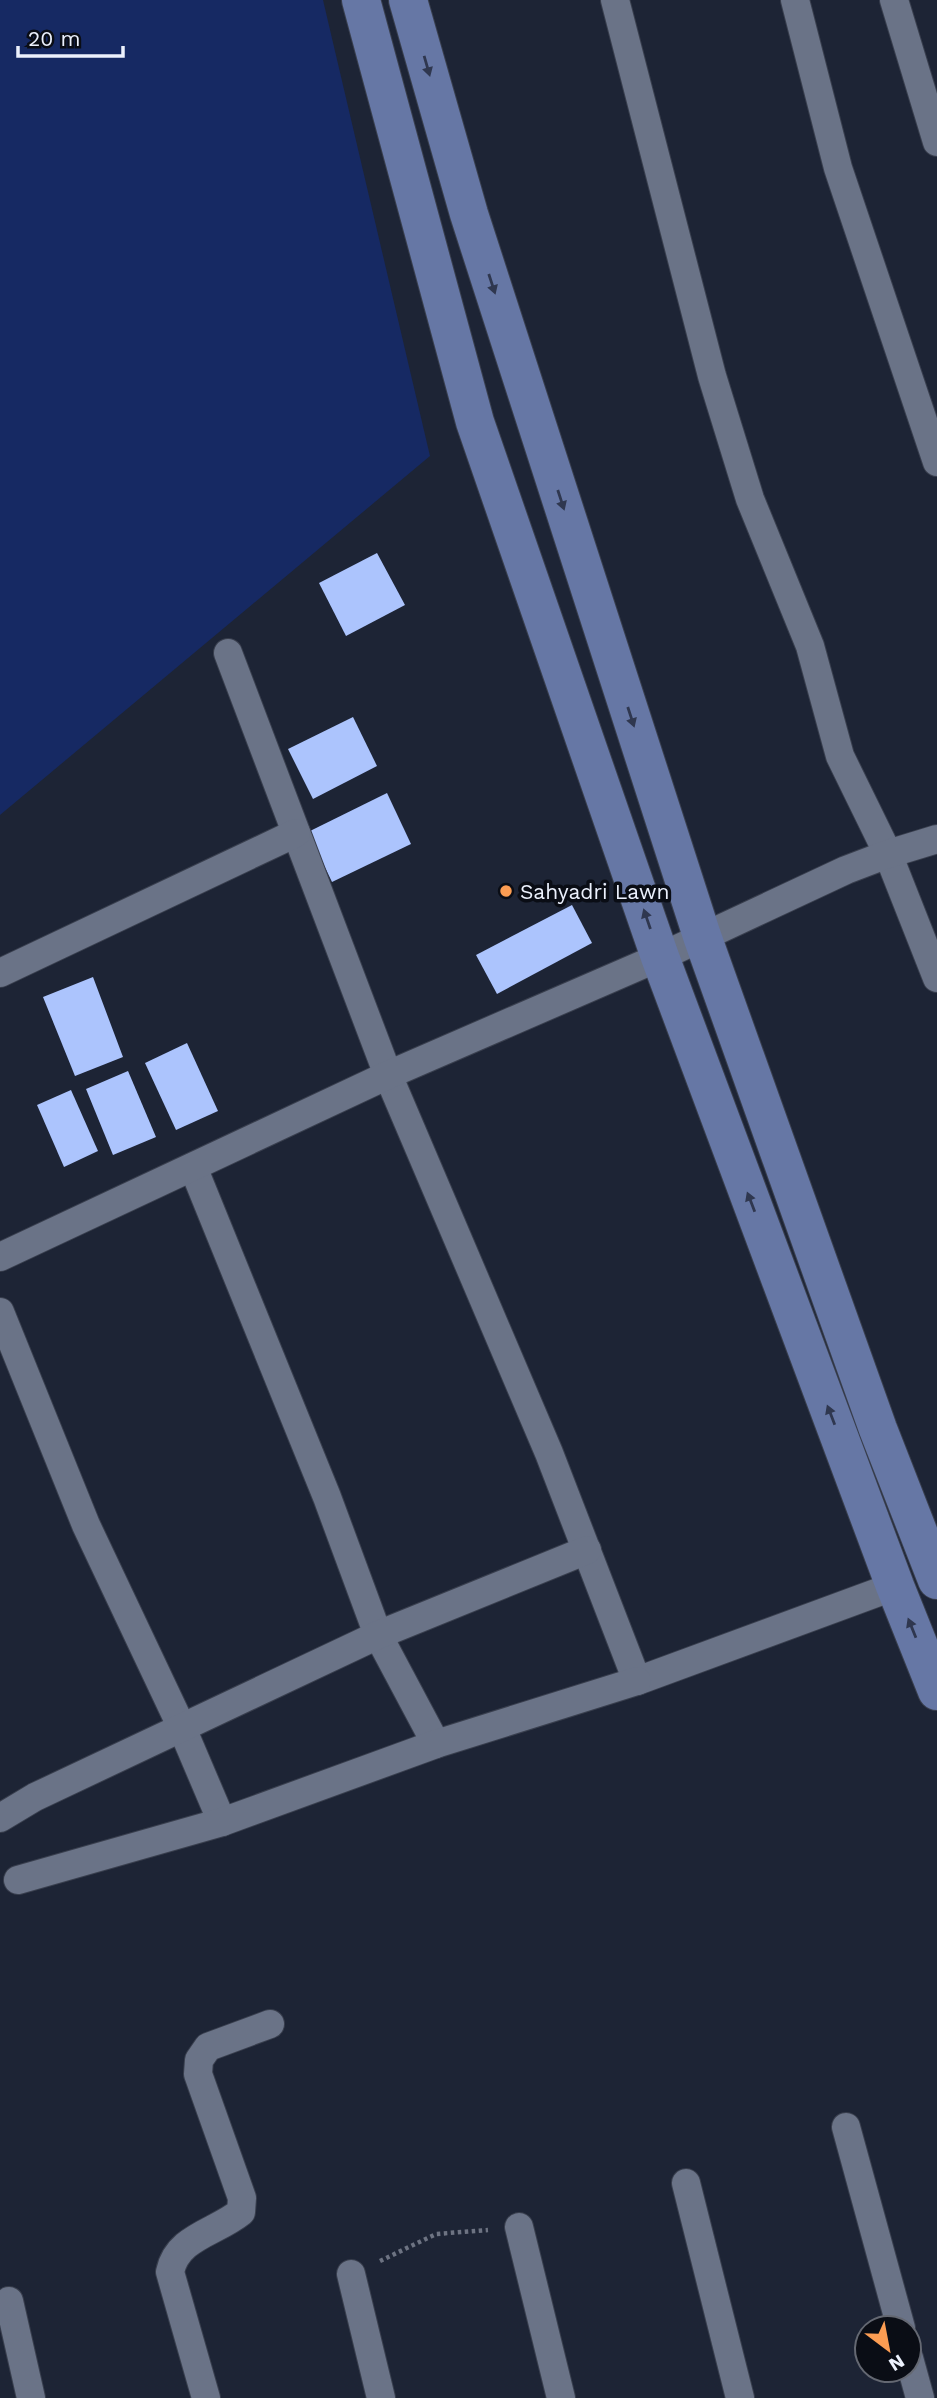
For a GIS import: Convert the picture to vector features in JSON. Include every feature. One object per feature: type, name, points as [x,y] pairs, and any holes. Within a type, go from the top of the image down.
[{"type":"street","points":[[361,0],[475,422],[660,957],[895,1586],[937,1691]]},
{"type":"street","points":[[408,0],[469,214],[702,936],[878,1429],[937,1580]]},
{"type":"street","points":[[615,0],[712,376],[750,499],[810,646],[840,756],[888,854],[937,978]]},
{"type":"street","points":[[795,0],[838,168],[937,463]]},
{"type":"street","points":[[894,0],[936,138]]},
{"type":"street","points":[[228,653],[388,1075],[544,1440],[637,1681]]},
{"type":"street","points":[[0,973],[296,833]]},
{"type":"street","points":[[0,1258],[388,1075],[888,854],[937,839]]},
{"type":"street","points":[[193,1167],[327,1497],[378,1634],[436,1744]]},
{"type":"street","points":[[0,1312],[86,1524],[182,1728],[222,1822]]},
{"type":"street","points":[[0,1818],[35,1797],[378,1634],[587,1550]]},
{"type":"street","points":[[18,1880],[222,1822],[436,1744],[637,1681],[895,1586]]},
{"type":"street","points":[[206,2398],[170,2272],[172,2261],[180,2248],[230,2221],[241,2212],[242,2198],[198,2074],[199,2060],[208,2048],[270,2024]]},
{"type":"street","points":[[846,2127],[897,2314]]},
{"type":"street","points":[[686,2183],[740,2398]]},
{"type":"street","points":[[519,2227],[561,2398]]},
{"type":"street","points":[[351,2274],[381,2398]]},
{"type":"street","points":[[9,2301],[31,2398]]},
{"type":"path","points":[[351,2274],[436,2234],[519,2227]]},
{"type":"shaded area","points":[[0,0],[323,0],[430,456],[0,815]]},
{"type":"building","points":[[377,553],[405,605],[346,636],[319,583]]},
{"type":"building","points":[[353,717],[377,766],[313,799],[288,749]]},
{"type":"building","points":[[387,793],[411,844],[332,882],[308,832]]},
{"type":"building","points":[[572,905],[592,943],[497,994],[476,955]]},
{"type":"building","points":[[93,977],[123,1057],[75,1076],[43,997]]},
{"type":"building","points":[[187,1043],[218,1111],[176,1130],[145,1063]]},
{"type":"building","points":[[128,1071],[156,1137],[113,1155],[86,1089]]},
{"type":"building","points":[[71,1090],[98,1151],[64,1167],[37,1105]]},
{"type":"place","name":"Sahyadri Lawn","points":[[506,891]]}]
